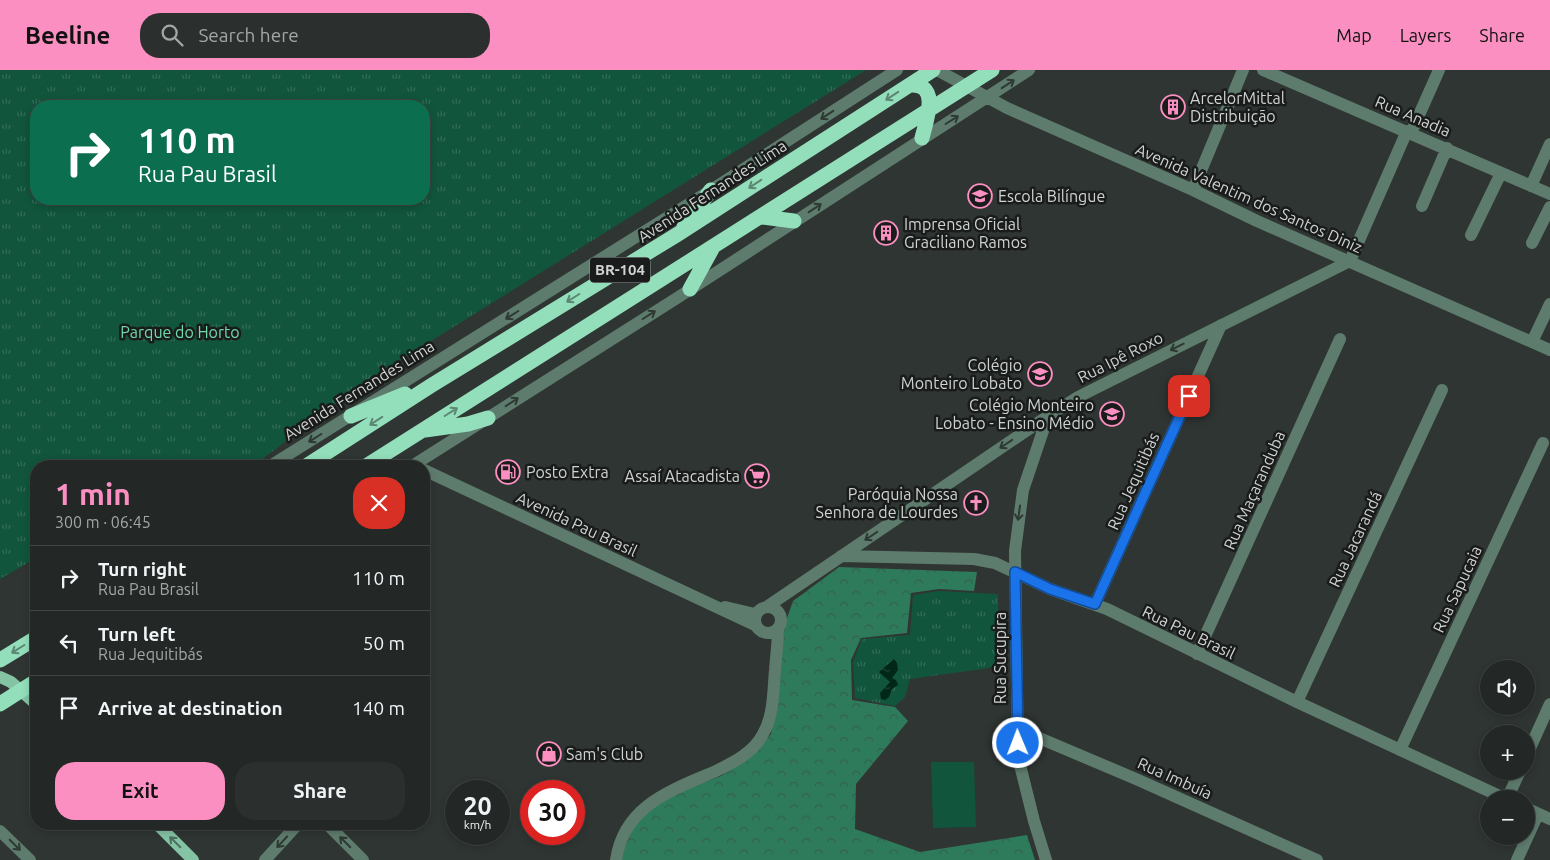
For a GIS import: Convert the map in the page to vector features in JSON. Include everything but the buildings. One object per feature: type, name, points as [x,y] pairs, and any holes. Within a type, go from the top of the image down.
[{"type":"highway","name":"Avenida Fernandes Lima","points":[[315,460],[432,385],[678,234],[933,70]]},
{"type":"highway","name":"BR-104","points":[[375,460],[992,70]]},
{"type":"highway","points":[[910,84],[917,85],[925,90],[929,97],[922,138]]},
{"type":"highway","points":[[678,234],[711,190]]},
{"type":"highway","points":[[762,217],[794,221]]},
{"type":"highway","points":[[690,289],[713,247]]},
{"type":"highway","points":[[351,416],[432,385]]},
{"type":"highway","points":[[421,430],[468,424],[488,418]]},
{"type":"highway","points":[[0,660],[30,642]]},
{"type":"highway","points":[[0,704],[30,685]]},
{"type":"main road","points":[[0,677],[12,682],[30,698]]},
{"type":"main road","points":[[163,830],[193,860]]},
{"type":"street","name":"Avenida Fernandes Lima","points":[[280,460],[711,190],[897,70]]},
{"type":"street","name":"Avenida Valentim dos Santos Diniz","points":[[937,70],[986,98],[1193,190],[1257,221],[1550,350]]},
{"type":"street","points":[[426,460],[488,418],[1029,70]]},
{"type":"street","points":[[1193,190],[1243,70]]},
{"type":"street","name":"Rua Anadia","points":[[1264,70],[1550,194]]},
{"type":"street","points":[[1350,261],[1409,132],[1440,70]]},
{"type":"street","points":[[1531,186],[1550,144]]},
{"type":"street","points":[[1422,206],[1447,148]]},
{"type":"street","points":[[1472,235],[1501,173]]},
{"type":"street","points":[[1532,243],[1550,207]]},
{"type":"street","name":"Rua Jequitibás","points":[[1095,604],[1209,338],[1221,325],[1350,261]]},
{"type":"street","points":[[1532,342],[1550,304]]},
{"type":"street","name":"Rua Ipê Roxo","points":[[768,606],[1078,397],[1122,373],[1209,338]]},
{"type":"street","name":"Rua Maçaranduba","points":[[1197,654],[1340,338]]},
{"type":"street","name":"Rua Jacarandá","points":[[1297,702],[1442,390]]},
{"type":"street","name":"Rua Sucupira","points":[[1046,860],[1021,776],[1018,757],[1015,572],[1017,528],[1023,490],[1048,416]]},
{"type":"street","name":"Rua Sapucaia","points":[[1400,750],[1543,443]]},
{"type":"street","name":"Avenida Pau Brasil","points":[[430,474],[717,607],[733,608],[755,620]]},
{"type":"street","name":"Rua Pau Brasil","points":[[842,556],[974,559],[995,563],[1050,589],[1095,604],[1297,702],[1487,790]]},
{"type":"street","name":"Rua Ipê Roxo","points":[[780,615],[794,590]]},
{"type":"street","points":[[768,606],[780,615],[781,622],[773,631],[761,632],[755,620],[762,608],[768,606]]},
{"type":"street","points":[[616,860],[623,837],[641,810],[671,791],[739,759],[757,743],[764,733],[768,722],[775,667],[773,631]]},
{"type":"street","points":[[1535,737],[1550,704]]},
{"type":"street","name":"Rua Imbuía","points":[[1018,729],[1136,779],[1317,860]]},
{"type":"street","points":[[1535,812],[1550,819]]},
{"type":"street","points":[[265,860],[292,830]]},
{"type":"street","points":[[333,830],[363,860]]},
{"type":"street","points":[[0,831],[30,860]]},
{"type":"street","points":[[1517,860],[1522,845]]},
{"type":"green space","name":"Parque do Horto","points":[[0,70],[866,70],[362,384],[261,460],[30,460],[30,562],[0,579]]},
{"type":"green space","points":[[839,567],[977,572],[974,591],[939,589],[911,593],[907,633],[861,638],[851,660],[852,700],[895,707],[908,721],[856,784],[855,829],[920,852],[1027,835],[1035,860],[619,860],[637,820],[665,797],[721,776],[747,759],[771,734],[778,665],[786,621],[793,601]]},
{"type":"green space","points":[[939,591],[998,594],[999,662],[989,668],[910,679],[905,697],[895,706],[855,698],[853,662],[862,639],[910,635],[913,595]]},
{"type":"green space","points":[[931,762],[974,762],[976,827],[933,828]]},
{"type":"water","points":[[894,659],[898,670],[892,678],[896,680],[898,685],[892,689],[889,697],[885,700],[881,699],[880,693],[890,682],[879,672]]},
{"type":"place","name":"ArcelorMittal Distribuição","points":[[1173,107]]},
{"type":"place","name":"Escola Bilíngue","points":[[980,196]]},
{"type":"place","name":"Imprensa Oficial Graciliano Ramos","points":[[886,233]]},
{"type":"place","name":"Colégio Monteiro Lobato","points":[[1040,374]]},
{"type":"place","name":"Colégio Monteiro Lobato - Ensino Médio","points":[[1112,414]]},
{"type":"place","name":"Posto Extra","points":[[508,472]]},
{"type":"place","name":"Assaí Atacadista","points":[[757,476]]},
{"type":"place","name":"Paróquia Nossa Senhora de Lourdes","points":[[976,503]]},
{"type":"place","name":"Sam's Club","points":[[549,754]]},
{"type":"route","points":[[1018,743],[1015,572],[1050,589],[1095,604],[1189,396]]}]
